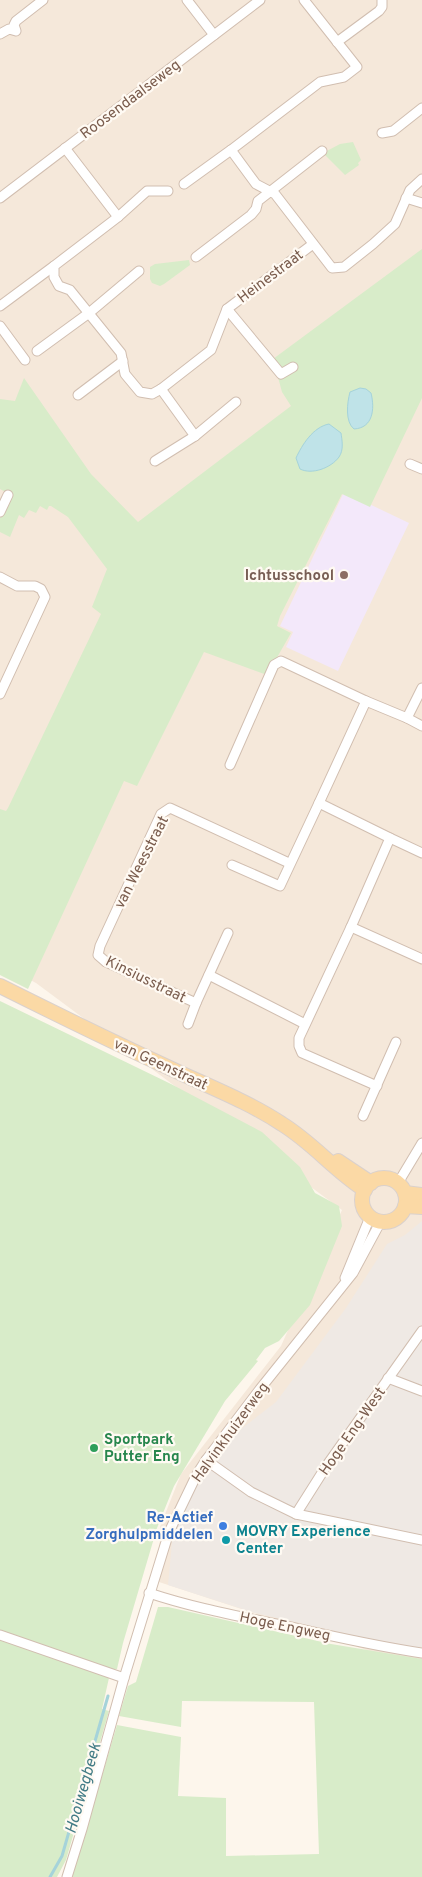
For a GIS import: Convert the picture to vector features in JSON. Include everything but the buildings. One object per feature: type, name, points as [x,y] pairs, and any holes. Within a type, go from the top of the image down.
[{"type":"main road","name":"van Geenstraat","points":[[0,986],[88,1030],[248,1105],[281,1123],[318,1150],[352,1169],[368,1187]]},
{"type":"main road","points":[[403,1194],[397,1218],[376,1219],[364,1210],[362,1202],[368,1187],[382,1178],[390,1179],[403,1194],[422,1207]]},
{"type":"main road","points":[[403,1194],[422,1195]]},
{"type":"street","points":[[0,34],[9,29],[16,32],[14,25],[16,21],[43,0]]},
{"type":"street","points":[[187,0],[214,35]]},
{"type":"street","name":"Roosendaalseweg","points":[[0,198],[260,0]]},
{"type":"street","points":[[184,184],[320,82],[344,77],[357,67],[304,0]]},
{"type":"street","points":[[337,42],[379,11],[382,7],[382,0]]},
{"type":"street","points":[[382,133],[393,131],[422,108]]},
{"type":"street","points":[[65,148],[118,217]]},
{"type":"street","points":[[231,150],[256,184],[275,194],[332,268],[344,267],[395,224],[406,198],[414,186],[422,179]]},
{"type":"street","points":[[196,257],[251,215],[256,209],[258,201],[270,190],[322,151]]},
{"type":"street","points":[[0,306],[118,217],[147,191],[168,191]]},
{"type":"street","points":[[406,198],[422,203]]},
{"type":"street","name":"Heinestraat","points":[[161,389],[211,350],[227,309],[313,244]]},
{"type":"street","points":[[54,266],[54,276],[59,286],[70,290],[121,354],[125,374],[140,392],[152,394],[161,389],[196,436]]},
{"type":"street","points":[[37,351],[89,313],[138,271]]},
{"type":"street","name":"Heinestraat","points":[[227,309],[282,374],[293,367]]},
{"type":"street","points":[[0,326],[25,360]]},
{"type":"street","points":[[78,395],[123,361]]},
{"type":"street","points":[[155,462],[196,436],[236,402]]},
{"type":"street","points":[[410,464],[422,469]]},
{"type":"street","points":[[0,512],[8,495]]},
{"type":"street","points":[[0,578],[17,586],[41,588],[45,597],[0,694]]},
{"type":"street","points":[[230,765],[274,665],[281,662],[422,726]]},
{"type":"street","points":[[407,718],[422,688]]},
{"type":"street","points":[[232,865],[280,886],[289,863],[366,701]]},
{"type":"street","points":[[319,803],[422,853]]},
{"type":"street","name":"van Weesstraat","points":[[98,955],[100,946],[162,814],[170,808],[289,863]]},
{"type":"street","points":[[377,1086],[302,1053],[299,1046],[299,1038],[390,838]]},
{"type":"street","points":[[351,927],[422,959]]},
{"type":"street","name":"Kinsiusstraat","points":[[188,1024],[228,933]]},
{"type":"street","name":"Kinsiusstraat","points":[[98,955],[106,962],[196,1003]]},
{"type":"street","points":[[209,975],[305,1024]]},
{"type":"street","points":[[364,1116],[396,1042]]},
{"type":"street","points":[[403,1194],[422,1143]]},
{"type":"street","name":"Halvinkhuizerweg","points":[[67,1877],[149,1593],[169,1532],[197,1474],[206,1460],[260,1389],[340,1290],[376,1219]]},
{"type":"street","points":[[388,1378],[422,1331]]},
{"type":"street","name":"Hoge Eng-West","points":[[296,1514],[327,1465],[388,1378],[422,1392]]},
{"type":"street","points":[[206,1460],[251,1492],[296,1514],[422,1540]]},
{"type":"street","name":"Hoge Engweg","points":[[149,1593],[176,1602],[244,1617],[382,1647],[422,1653]]},
{"type":"street","points":[[0,1636],[124,1678]]},
{"type":"shaded area","points":[[0,0],[422,0],[422,1660],[382,1655],[159,1582],[160,1527],[181,1474],[281,1346],[342,1210],[36,983],[0,964]]},
{"type":"shaded area","name":"Ichtusschool","points":[[344,492],[409,523],[338,671],[286,647],[293,632],[280,626]]},
{"type":"shaded area","points":[[422,1221],[422,1648],[382,1642],[255,1613],[168,1585],[173,1531],[213,1451],[276,1402],[346,1308],[387,1244],[405,1235]]},
{"type":"green space","points":[[353,142],[361,160],[358,163],[359,165],[345,175],[323,153],[340,144]]},
{"type":"green space","points":[[422,249],[422,398],[370,507],[342,494],[280,616],[277,626],[291,633],[267,675],[204,652],[137,786],[124,781],[28,989],[0,975],[0,809],[6,811],[8,808],[101,614],[92,607],[107,569],[68,517],[51,506],[47,510],[40,506],[36,513],[29,510],[24,518],[19,515],[10,537],[0,532],[0,518],[11,495],[0,489],[0,399],[15,401],[24,378],[91,474],[138,522],[291,406],[282,392],[273,359]]},
{"type":"green space","points":[[189,260],[190,265],[164,284],[160,286],[152,283],[150,267],[155,264]]},
{"type":"green space","name":"Sportpark Putter Eng","points":[[0,1001],[171,1084],[262,1132],[300,1167],[315,1193],[339,1206],[342,1226],[310,1305],[279,1341],[265,1348],[256,1360],[258,1361],[225,1401],[174,1486],[157,1528],[117,1669],[111,1669],[102,1709],[109,1711],[66,1860],[57,1877],[0,1877]]},
{"type":"green space","points":[[158,1607],[168,1607],[331,1644],[422,1659],[422,1877],[72,1877],[117,1725],[181,1737],[178,1796],[226,1798],[226,1856],[319,1854],[314,1702],[182,1701],[181,1727],[119,1716],[128,1686],[136,1682]]},
{"type":"water","points":[[360,388],[366,389],[371,393],[373,405],[369,421],[360,428],[354,429],[349,422],[348,401],[350,392]]},
{"type":"water","points":[[329,424],[341,433],[341,454],[336,461],[316,471],[300,469],[296,458],[301,448],[313,433]]},
{"type":"waterway","name":"Hooiwegbeek","points":[[50,1877],[62,1856],[108,1696]]},
{"type":"place","name":"Ichtusschool","points":[[344,575]]},
{"type":"place","name":"Sportpark Putter Eng","points":[[94,1448]]},
{"type":"place","name":"Re-Actief Zorghulpmiddelen","points":[[223,1526]]},
{"type":"place","name":"MOVRY Experience Center","points":[[226,1540]]}]
